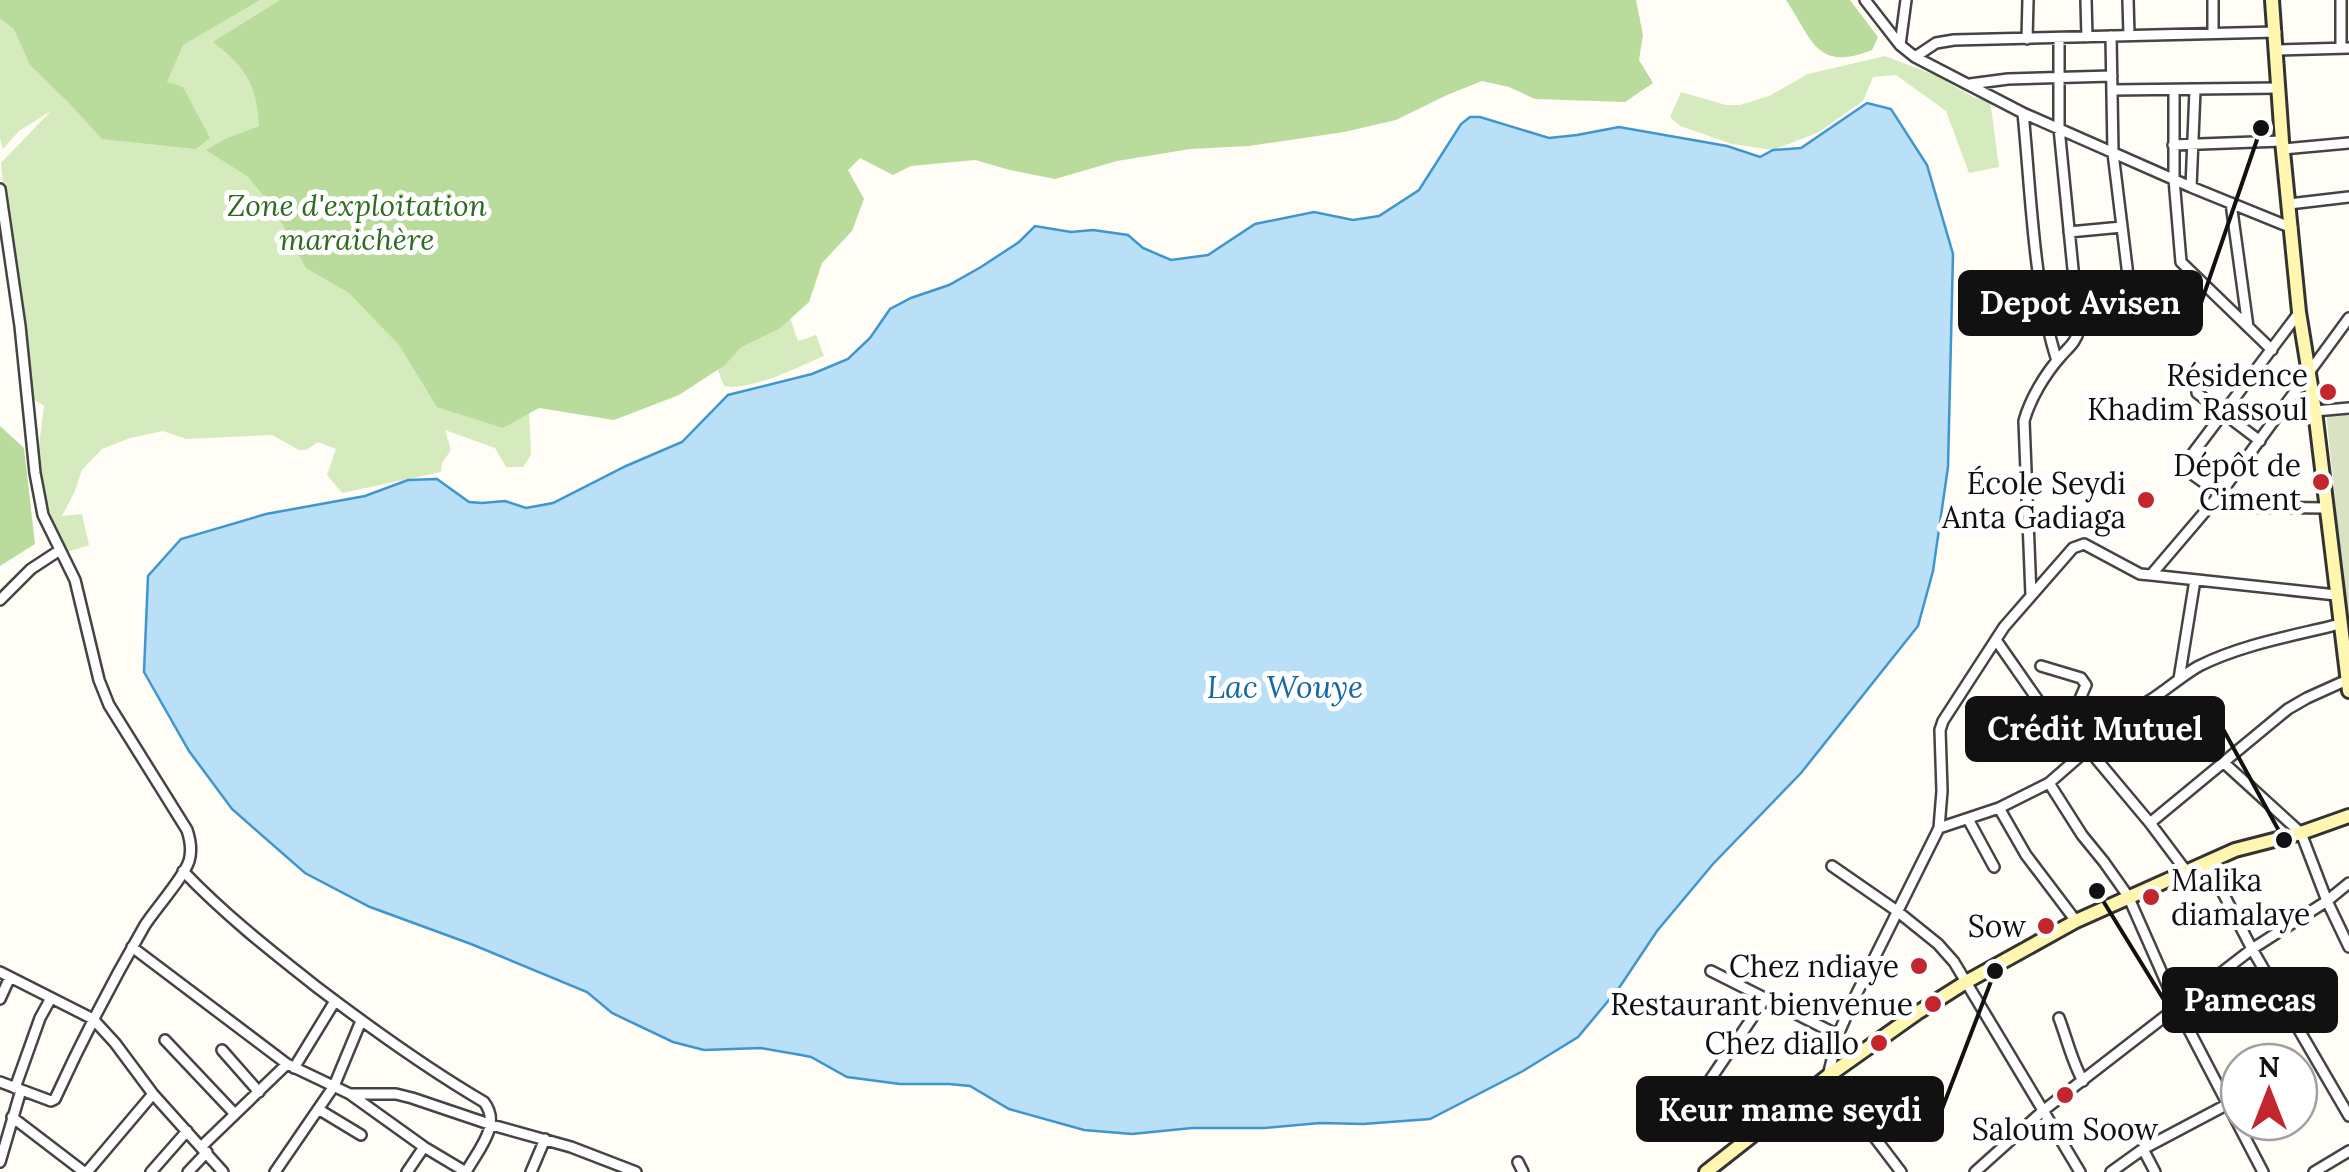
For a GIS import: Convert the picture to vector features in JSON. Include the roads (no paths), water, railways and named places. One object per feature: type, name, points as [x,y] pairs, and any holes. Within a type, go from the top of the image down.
[{"type":"main road","points":[[2272,0],[2299,312],[2315,411],[2348,686]]},
{"type":"main road","points":[[1706,1172],[1828,1076],[1966,982],[2076,920],[2235,850],[2349,816]]},
{"type":"street","points":[[1865,0],[1914,57],[2023,112],[2292,228]]},
{"type":"street","points":[[1900,45],[1906,0]]},
{"type":"street","points":[[2027,39],[2028,0]]},
{"type":"street","points":[[2086,0],[2086,37]]},
{"type":"street","points":[[2128,0],[2128,35]]},
{"type":"street","points":[[2212,0],[2213,33]]},
{"type":"street","points":[[2277,50],[2345,48],[2340,0]]},
{"type":"street","points":[[1914,57],[1944,41],[2276,32]]},
{"type":"street","points":[[2075,291],[2128,284],[2113,152],[2112,36]]},
{"type":"street","points":[[2031,596],[2024,422],[2027,409],[2078,334],[2059,128],[2059,38]]},
{"type":"street","points":[[1968,84],[2112,76]]},
{"type":"street","points":[[2112,90],[2280,88]]},
{"type":"street","points":[[2174,90],[2174,179],[2181,262],[2272,350]]},
{"type":"street","points":[[2191,186],[2195,90]]},
{"type":"street","points":[[2023,112],[2040,282],[2057,361]]},
{"type":"street","points":[[2173,145],[2349,142]]},
{"type":"street","points":[[0,188],[20,326],[34,472],[43,515],[74,580],[108,705],[187,830],[190,850],[184,872],[132,947],[55,1099],[51,1101],[0,1082]]},
{"type":"street","points":[[2289,204],[2349,197]]},
{"type":"street","points":[[2231,203],[2248,327]]},
{"type":"street","points":[[2069,232],[2122,227]]},
{"type":"street","points":[[2220,494],[2184,467],[2299,312]]},
{"type":"street","points":[[2151,575],[2220,494],[2349,318]]},
{"type":"street","points":[[2210,372],[2197,393],[2260,441]]},
{"type":"street","points":[[2315,411],[2349,408]]},
{"type":"street","points":[[2210,504],[2326,508]]},
{"type":"street","points":[[1900,1172],[1828,1076],[1838,1035],[1939,828],[1941,726],[1996,640],[2079,544],[2140,574],[2336,595]]},
{"type":"street","points":[[0,600],[31,569],[60,550]]},
{"type":"street","points":[[2179,680],[2195,580]]},
{"type":"street","points":[[1939,828],[1999,808],[2048,783],[2116,733],[2125,712],[2198,667],[2256,645],[2344,633]]},
{"type":"street","points":[[1996,640],[2042,706]]},
{"type":"street","points":[[2040,666],[2081,678],[2086,685],[2081,705],[2125,712]]},
{"type":"street","points":[[2150,823],[2288,709],[2307,698],[2348,686]]},
{"type":"street","points":[[2088,750],[2186,872]]},
{"type":"street","points":[[2224,762],[2301,833],[2349,947]]},
{"type":"street","points":[[2048,783],[2128,896],[2177,1008],[2219,1087]]},
{"type":"street","points":[[1999,808],[2026,856],[2076,920]]},
{"type":"street","points":[[1968,819],[1994,867]]},
{"type":"street","points":[[2207,862],[2252,949],[2349,1116]]},
{"type":"street","points":[[1832,866],[1942,948],[2080,1172]]},
{"type":"street","points":[[132,947],[291,1066],[350,1094],[466,1172],[492,1125],[484,1102],[361,1021],[228,916],[184,872]]},
{"type":"street","points":[[1975,1172],[2082,1080],[2252,949],[2349,883]]},
{"type":"street","points":[[1711,970],[1838,1035]]},
{"type":"street","points":[[0,999],[5,974],[93,1019],[223,1172]]},
{"type":"street","points":[[0,1162],[40,1018],[51,998]]},
{"type":"street","points":[[1697,1100],[1765,999]]},
{"type":"street","points":[[188,1172],[234,1113],[291,1066],[335,1000]]},
{"type":"street","points":[[2059,1018],[2082,1080]]},
{"type":"street","points":[[275,1172],[334,1086],[361,1021]]},
{"type":"street","points":[[165,1040],[234,1113]]},
{"type":"street","points":[[222,1050],[259,1092]]},
{"type":"street","points":[[12,1117],[86,1172],[153,1094]]},
{"type":"street","points":[[350,1094],[396,1094],[571,1147],[636,1172]]},
{"type":"street","points":[[318,1109],[361,1135]]},
{"type":"street","points":[[2112,1172],[2143,1149],[2219,1109]]},
{"type":"street","points":[[151,1172],[187,1132]]},
{"type":"street","points":[[531,1172],[545,1140]]},
{"type":"street","points":[[2248,1142],[2263,1172]]},
{"type":"street","points":[[407,1172],[424,1146]]},
{"type":"street","points":[[2143,1149],[2155,1172]]},
{"type":"street","points":[[2314,1172],[2349,1152]]},
{"type":"water","name":"Lac Wouye","points":[[1867,103],[1891,109],[1927,165],[1953,254],[1948,467],[1933,571],[1918,626],[1801,773],[1713,864],[1657,931],[1619,988],[1578,1037],[1523,1071],[1430,1119],[1132,1134],[1084,1130],[1009,1109],[970,1086],[900,1084],[847,1077],[811,1057],[761,1048],[704,1050],[673,1042],[612,1013],[587,992],[370,907],[305,873],[232,809],[189,751],[144,672],[148,576],[181,539],[266,514],[365,496],[408,480],[437,479],[469,502],[505,501],[526,508],[553,503],[682,442],[728,395],[812,374],[848,359],[870,338],[890,309],[981,267],[1019,242],[1035,226],[1128,235],[1143,248],[1171,260],[1208,255],[1255,224],[1314,212],[1353,220],[1379,216],[1419,190],[1461,124],[1470,117],[1549,138],[1619,127],[1727,146],[1760,157],[1773,150],[1801,148]]},
{"type":"place","name":"Depot Avisen","points":[[2261,128]]},
{"type":"place","name":"Résidence Khadim Rassoul","points":[[2328,392]]},
{"type":"place","name":"Dépôt de Ciment","points":[[2321,482]]},
{"type":"place","name":"École Seydi Anta Gadiaga","points":[[2146,500]]},
{"type":"place","name":"Crédit Mutuel","points":[[2284,840]]},
{"type":"place","name":"Pamecas","points":[[2097,891]]},
{"type":"place","name":"Malika diamalaye","points":[[2151,897]]},
{"type":"place","name":"Sow","points":[[2046,926]]},
{"type":"place","name":"Chez ndiaye","points":[[1919,966]]},
{"type":"place","name":"Keur mame seydi","points":[[1995,971]]},
{"type":"place","name":"Restaurant bienvenue","points":[[1933,1004]]},
{"type":"place","name":"Chez diallo","points":[[1879,1043]]},
{"type":"place","name":"Saloum Soow","points":[[2065,1095]]},
{"type":"park label","name":"Zone d'exploitation maraichère","points":[[357,222]]}]
